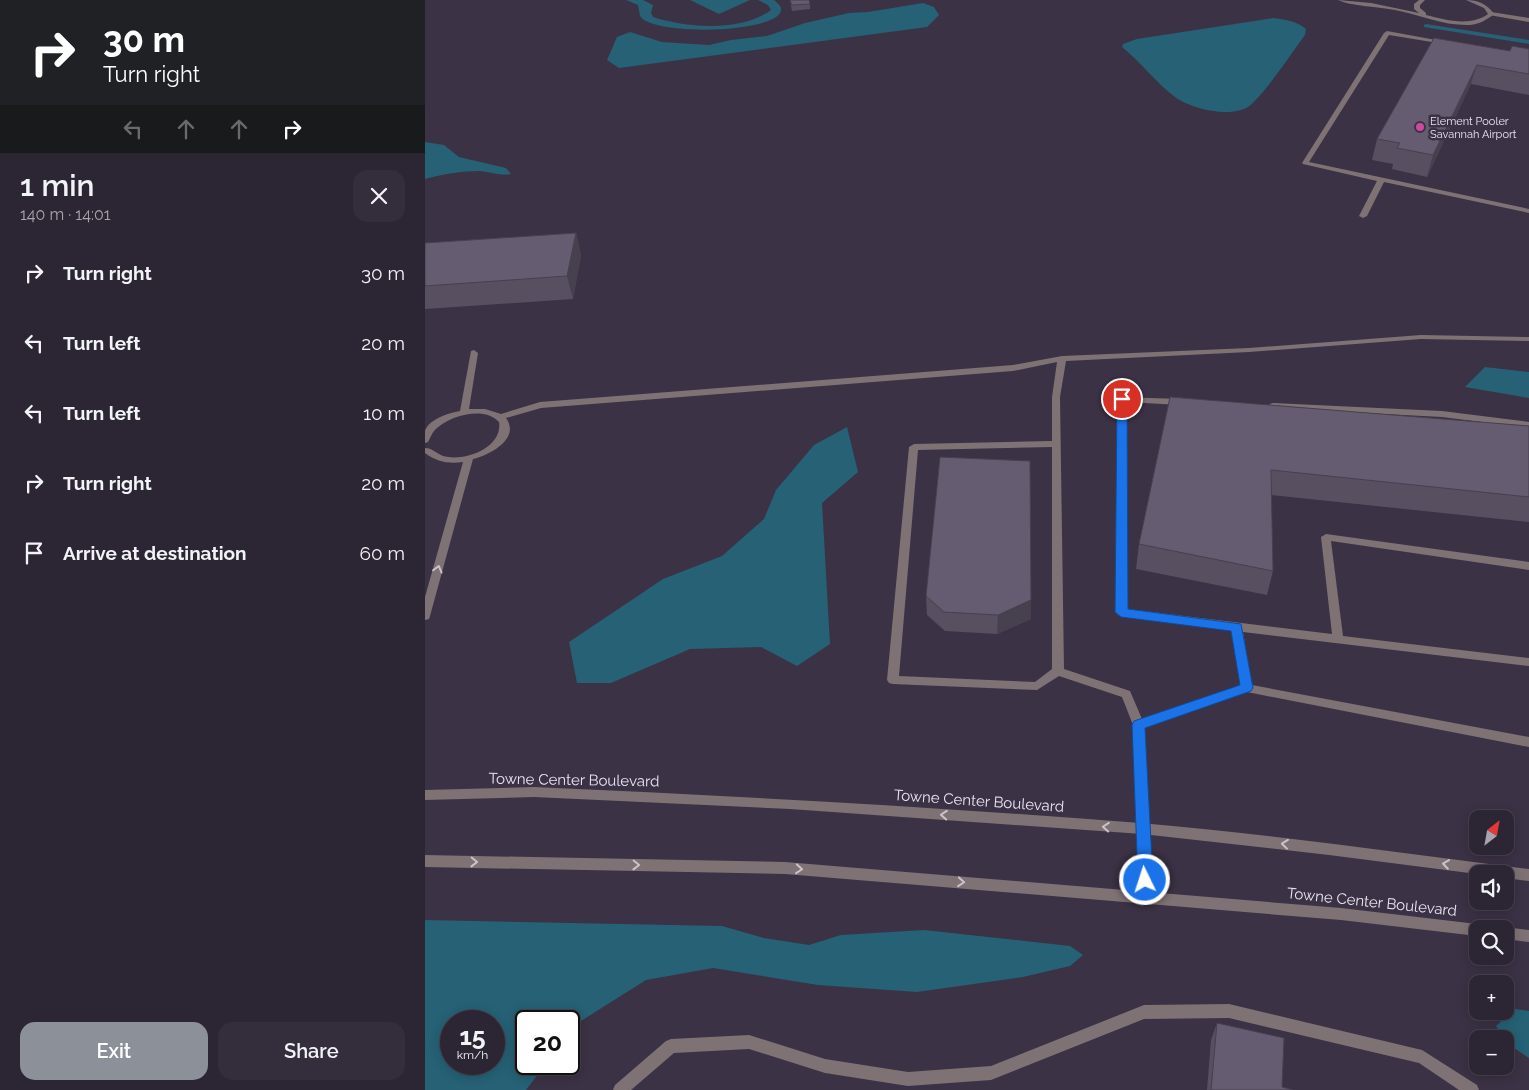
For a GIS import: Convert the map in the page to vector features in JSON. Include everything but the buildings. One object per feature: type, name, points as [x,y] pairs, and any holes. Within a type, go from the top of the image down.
[{"type":"street","points":[[1341,0],[1423,14],[1437,20],[1456,23],[1473,23],[1486,19],[1491,14]]},
{"type":"street","points":[[1422,0],[1417,4],[1417,9],[1423,14]]},
{"type":"street","points":[[1469,0],[1486,7],[1491,14],[1529,20]]},
{"type":"street","points":[[1452,44],[1387,33],[1305,163],[1529,211]]},
{"type":"street","points":[[1363,216],[1381,180]]},
{"type":"street","points":[[499,417],[540,405],[1013,368],[1062,359],[1249,350],[1421,337],[1529,339]]},
{"type":"street","points":[[464,412],[474,353]]},
{"type":"street","points":[[1058,671],[1056,397],[1062,359]]},
{"type":"street","points":[[1190,402],[1122,399],[1121,612],[1237,628],[1529,662]]},
{"type":"street","points":[[1267,406],[1442,414],[1529,425]]},
{"type":"street","points":[[425,440],[428,428],[440,421],[464,412],[489,412],[499,417],[504,423],[505,431],[502,439],[483,453],[469,458],[444,459],[426,450]]},
{"type":"street","points":[[1056,444],[914,447],[893,680],[1037,686],[1058,671]]},
{"type":"street","points":[[426,611],[469,458]]},
{"type":"street","points":[[1338,639],[1326,537],[1529,566]]},
{"type":"street","points":[[1237,628],[1247,688]]},
{"type":"street","points":[[1058,671],[1126,694],[1139,725],[1142,829],[1147,898]]},
{"type":"street","points":[[1139,725],[1247,688],[1529,742]]},
{"type":"street","name":"Towne Center Boulevard","points":[[425,795],[534,792],[780,803],[1142,829],[1329,849],[1529,875]]},
{"type":"street","name":"Towne Center Boulevard","points":[[425,861],[785,868],[1341,914],[1469,929]]},
{"type":"street","points":[[1514,934],[1529,936]]},
{"type":"street","points":[[620,1090],[671,1046],[749,1042],[825,1066],[908,1079],[991,1073],[1144,1012],[1229,1011],[1422,1057],[1472,1090]]},
{"type":"water","points":[[626,0],[643,0],[653,5],[651,13],[653,17],[666,21],[713,26],[745,22],[771,10],[768,5],[758,0],[774,0],[781,9],[776,17],[762,23],[741,27],[691,29],[650,23],[640,16],[638,5]]},
{"type":"water","points":[[690,0],[750,0],[719,14]]},
{"type":"water","points":[[923,3],[934,7],[939,15],[927,27],[619,68],[607,60],[617,37],[630,32],[662,42],[709,45],[731,40],[767,36],[805,23],[849,13],[868,12]]},
{"type":"water","points":[[1274,18],[1299,24],[1306,29],[1305,35],[1254,102],[1248,107],[1231,112],[1211,111],[1191,105],[1175,97],[1122,47],[1123,44],[1137,39]]},
{"type":"water","points":[[425,142],[444,145],[459,157],[506,168],[511,174],[503,175],[473,171],[425,179]]},
{"type":"water","points":[[1485,367],[1529,372],[1529,398],[1465,387]]},
{"type":"water","points":[[847,427],[858,472],[822,503],[830,644],[797,666],[761,647],[690,649],[611,683],[577,683],[569,642],[663,579],[722,556],[764,519],[776,490],[814,445]]},
{"type":"water","points":[[425,920],[722,926],[764,938],[809,945],[841,935],[924,930],[1070,946],[1083,955],[1070,966],[1023,977],[917,992],[818,985],[713,968],[646,980],[580,1022],[580,1010],[515,1010],[515,1075],[538,1075],[526,1090],[425,1090]]},
{"type":"water","points":[[1514,1010],[1529,1011],[1529,1058],[1514,1048],[1514,1030],[1499,1030],[1496,1026],[1503,1020],[1514,1020]]},
{"type":"waterway","points":[[1426,26],[1529,42]]},
{"type":"place","name":"Element Pooler Savannah Airport","points":[[1420,127]]},
{"type":"route","points":[[1122,399],[1121,612],[1237,628],[1247,688],[1139,725],[1145,880]]}]
